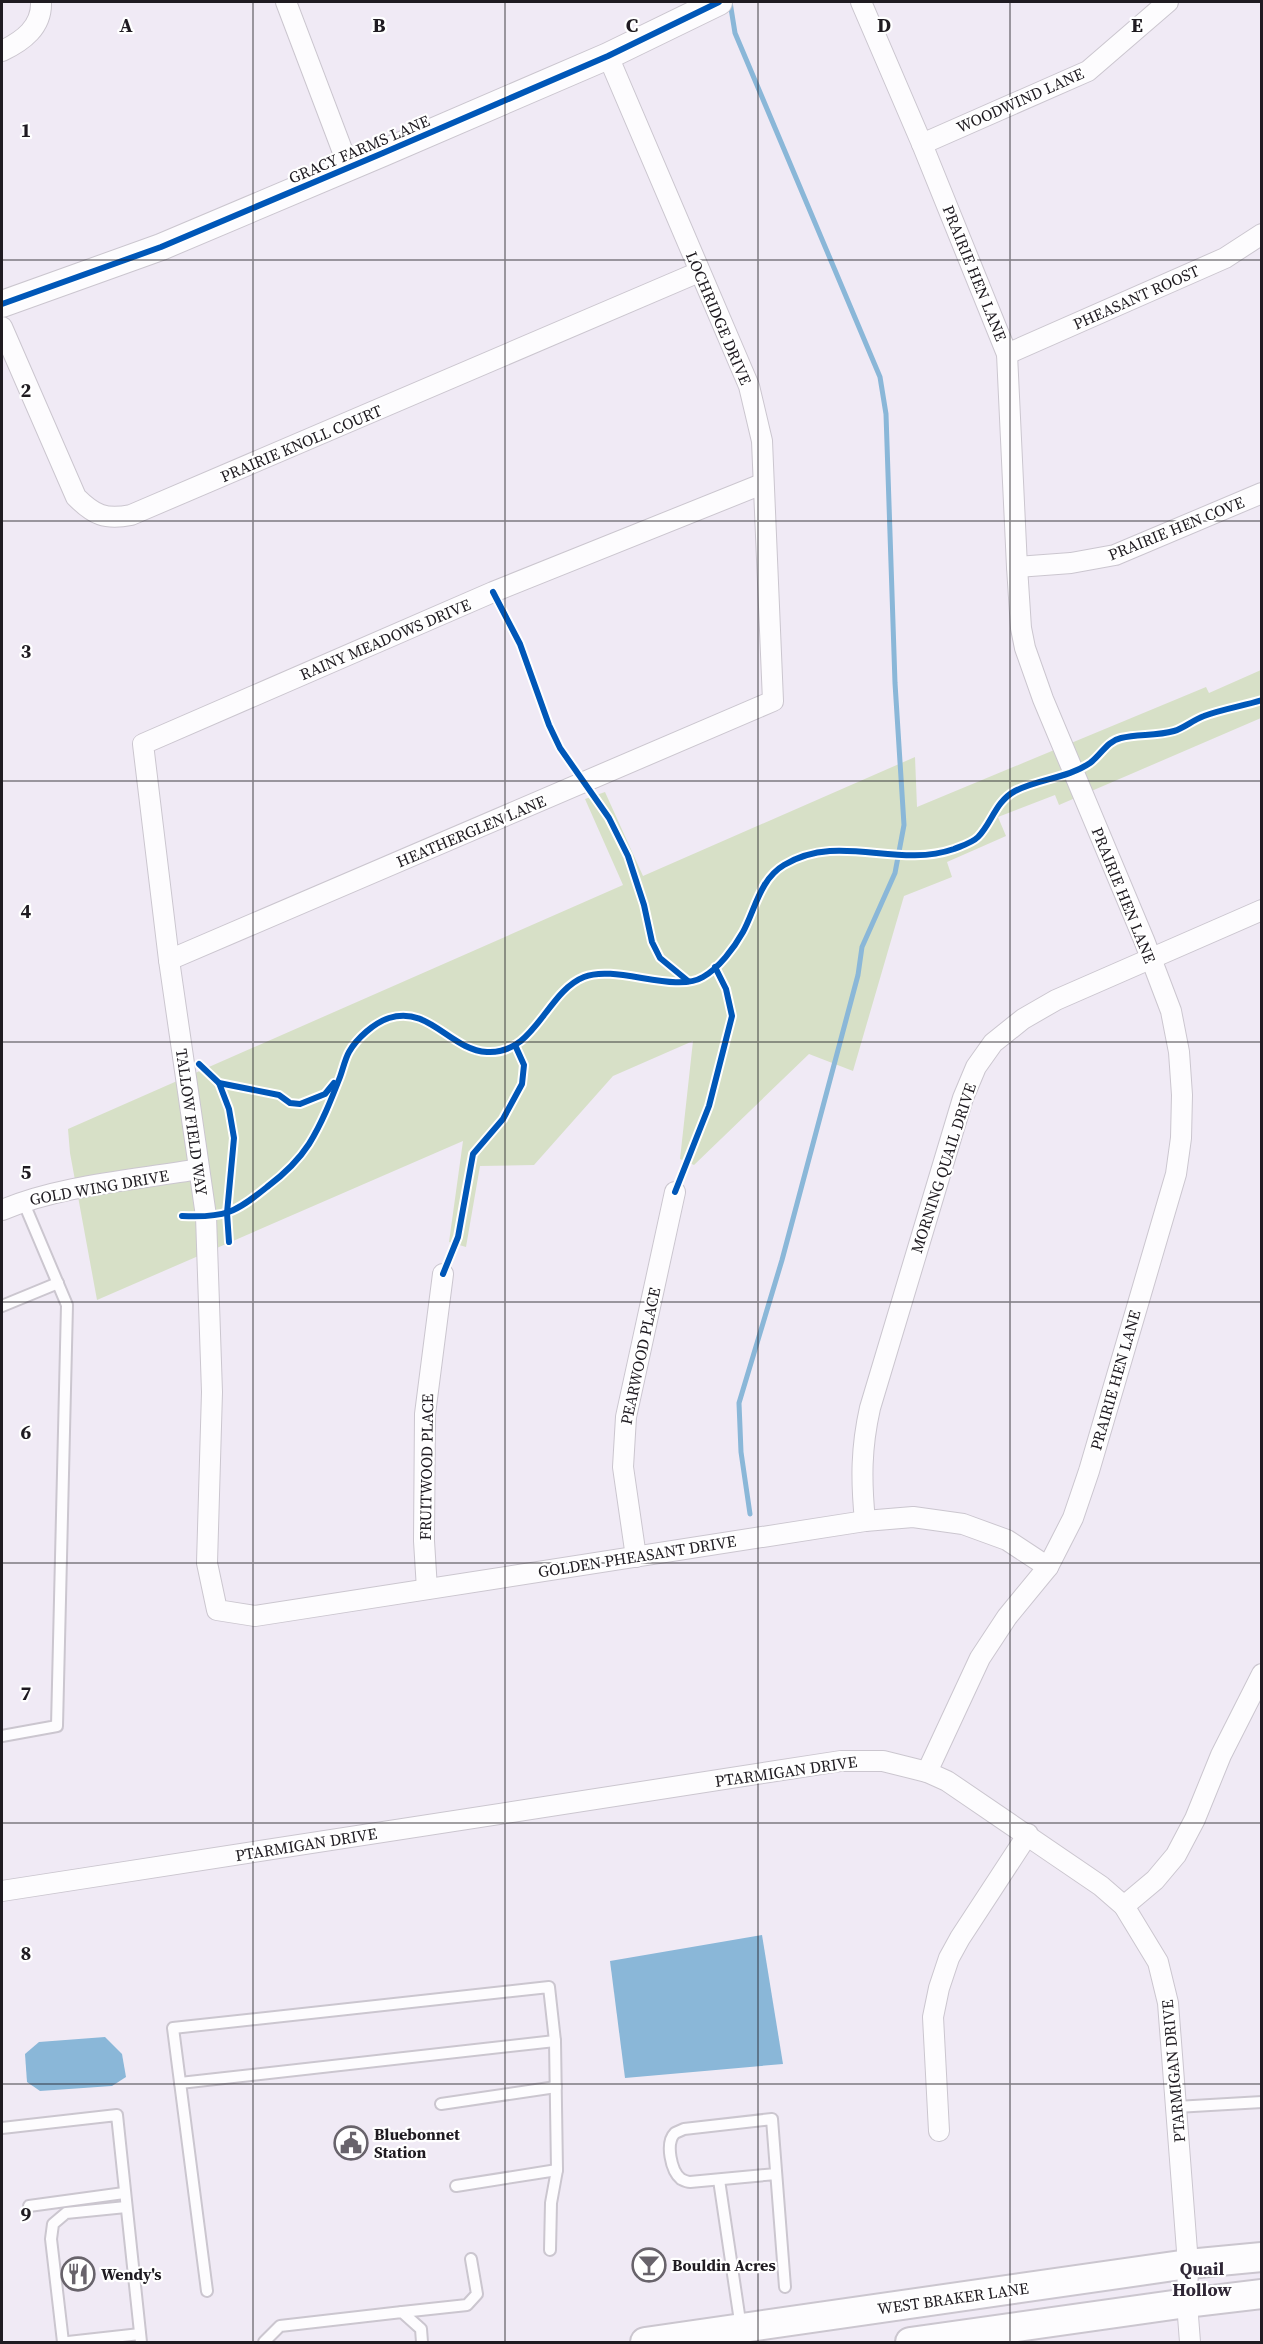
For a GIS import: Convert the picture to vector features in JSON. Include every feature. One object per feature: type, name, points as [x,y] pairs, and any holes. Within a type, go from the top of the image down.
[{"type":"main road","name":"WEST BRAKER LANE","points":[[645,2343],[1188,2264],[1262,2257]]},
{"type":"main road","points":[[910,2343],[1187,2302],[1262,2294]]},
{"type":"street","points":[[2,51],[18,43],[32,31],[39,17],[41,2]]},
{"type":"street","points":[[286,2],[349,168]]},
{"type":"street","name":"PRAIRIE HEN LANE","points":[[861,2],[1008,354],[1021,628],[1030,667],[1171,1011],[1179,1052],[1182,1095],[1181,1138],[1176,1174],[1089,1471],[1072,1518],[1048,1567],[1007,1617],[980,1658],[927,1772]]},
{"type":"street","name":"WOODWIND LANE","points":[[922,144],[1088,71],[1168,2]]},
{"type":"street","name":"GRACY FARMS LANE","points":[[2,304],[161,247],[349,168],[608,57],[712,5]]},
{"type":"street","name":"LOCHRIDGE DRIVE","points":[[608,57],[749,386],[762,441],[762,484],[773,701]]},
{"type":"street","name":"PHEASANT ROOST","points":[[1008,354],[1225,258],[1262,234]]},
{"type":"street","name":"PRAIRIE KNOLL COURT","points":[[2,327],[76,497],[100,516],[116,518],[131,515],[699,272]]},
{"type":"street","name":"RAINY MEADOWS DRIVE","points":[[143,744],[493,592],[762,484]]},
{"type":"street","name":"PRAIRIE HEN COVE","points":[[1017,567],[1071,563],[1115,555],[1262,493]]},
{"type":"street","name":"HEATHERGLEN LANE","points":[[170,960],[773,701]]},
{"type":"street","name":"TALLOW FIELD WAY","points":[[143,744],[170,960],[206,1216],[212,1392],[207,1563],[217,1610]]},
{"type":"street","name":"MORNING QUAIL DRIVE","points":[[865,1521],[861,1481],[863,1441],[870,1408],[963,1098],[976,1067],[993,1043],[1023,1019],[1056,1000],[1262,910]]},
{"type":"street","name":"GOLD WING DRIVE","points":[[2,1210],[23,1201],[69,1191],[199,1169]]},
{"type":"street","name":"PEARWOOD PLACE","points":[[636,1557],[623,1467],[626,1417],[675,1192]]},
{"type":"street","name":"FRUITWOOD PLACE","points":[[428,1589],[424,1540],[425,1414],[443,1274]]},
{"type":"street","name":"GOLDEN PHEASANT DRIVE","points":[[217,1610],[255,1616],[865,1521],[914,1517],[963,1524],[1007,1540],[1048,1567]]},
{"type":"street","points":[[1124,1906],[1155,1880],[1176,1855],[1195,1819],[1221,1755],[1262,1674]]},
{"type":"street","name":"PTARMIGAN DRIVE","points":[[2,1891],[841,1761],[883,1761],[927,1772],[948,1781],[1101,1886],[1124,1906],[1158,1962],[1168,2003],[1188,2264],[1187,2302],[1190,2343]]},
{"type":"street","points":[[939,2131],[933,2018],[939,1988],[949,1958],[960,1938],[1028,1834]]},
{"type":"lane","points":[[2,1736],[57,1726],[67,1305],[23,1201]]},
{"type":"lane","points":[[2,1306],[58,1283]]},
{"type":"lane","points":[[207,2291],[173,2028],[549,1987],[555,2041],[557,2170],[550,2203],[550,2250]]},
{"type":"lane","points":[[180,2083],[555,2041]]},
{"type":"lane","points":[[441,2104],[556,2087]]},
{"type":"lane","points":[[1176,2107],[1262,2102]]},
{"type":"lane","points":[[2,2128],[117,2115],[141,2338],[66,2343],[51,2239],[53,2224],[66,2213],[126,2207]]},
{"type":"lane","points":[[776,2174],[690,2182],[681,2180],[671,2158],[671,2141],[675,2133],[684,2129],[772,2119],[785,2287]]},
{"type":"lane","points":[[456,2186],[557,2170]]},
{"type":"lane","points":[[719,2180],[741,2329]]},
{"type":"lane","points":[[29,2206],[124,2193]]},
{"type":"lane","points":[[264,2343],[280,2326],[467,2305],[477,2294],[471,2259]]},
{"type":"lane","points":[[402,2312],[421,2330],[422,2343]]},
{"type":"green space","points":[[1261,670],[1261,718],[1059,805],[1055,795],[998,817],[1006,836],[947,862],[952,877],[904,896],[853,1071],[809,1054],[694,1165],[680,1159],[693,1041],[613,1076],[534,1165],[480,1166],[466,1247],[449,1242],[463,1141],[97,1300],[70,1153],[68,1129],[623,885],[585,799],[605,792],[643,876],[915,757],[917,807],[1206,687],[1209,693]]},
{"type":"water","points":[[762,1935],[783,2064],[625,2078],[610,1961]]},
{"type":"water","points":[[105,2037],[122,2054],[126,2077],[112,2086],[40,2091],[27,2082],[25,2054],[39,2042]]},
{"type":"waterway","points":[[730,2],[735,33],[880,377],[886,414],[895,683],[904,825],[895,873],[862,947],[858,975],[782,1260],[739,1403],[741,1452],[750,1514]]},
{"type":"cycle path","points":[[2,304],[161,247],[608,56],[719,2]]},
{"type":"cycle path","points":[[493,592],[520,644],[549,725],[560,748],[609,818],[628,856],[644,905],[652,942],[660,958],[688,981]]},
{"type":"cycle path","points":[[182,1216],[209,1216],[229,1212],[246,1203],[279,1178],[305,1150],[318,1128],[349,1052],[366,1032],[383,1020],[403,1016],[416,1018],[474,1049],[487,1052],[503,1050],[517,1044],[529,1034],[560,995],[584,977],[612,974],[677,982],[703,977],[720,963],[735,945],[769,878],[784,865],[805,856],[826,851],[911,855],[932,854],[954,849],[978,837],[998,807],[1015,791],[1081,768],[1094,760],[1116,740],[1174,731],[1211,714],[1262,700]]},
{"type":"cycle path","points":[[675,1192],[709,1106],[732,1016],[726,989],[715,967]]},
{"type":"cycle path","points":[[443,1274],[458,1237],[473,1154],[503,1119],[522,1084],[524,1065],[515,1045]]},
{"type":"cycle path","points":[[199,1064],[219,1083],[279,1095],[290,1103],[300,1104],[325,1094],[334,1083]]},
{"type":"cycle path","points":[[219,1083],[229,1109],[234,1138],[227,1213],[229,1242]]},
{"type":"place","name":"Bluebonnet Station","points":[[351,2143]]},
{"type":"place","name":"Bouldin Acres","points":[[649,2265]]},
{"type":"place","name":"Wendy's","points":[[78,2274]]},
{"type":"district","name":"Quail Hollow","points":[[1202,2279]]}]
